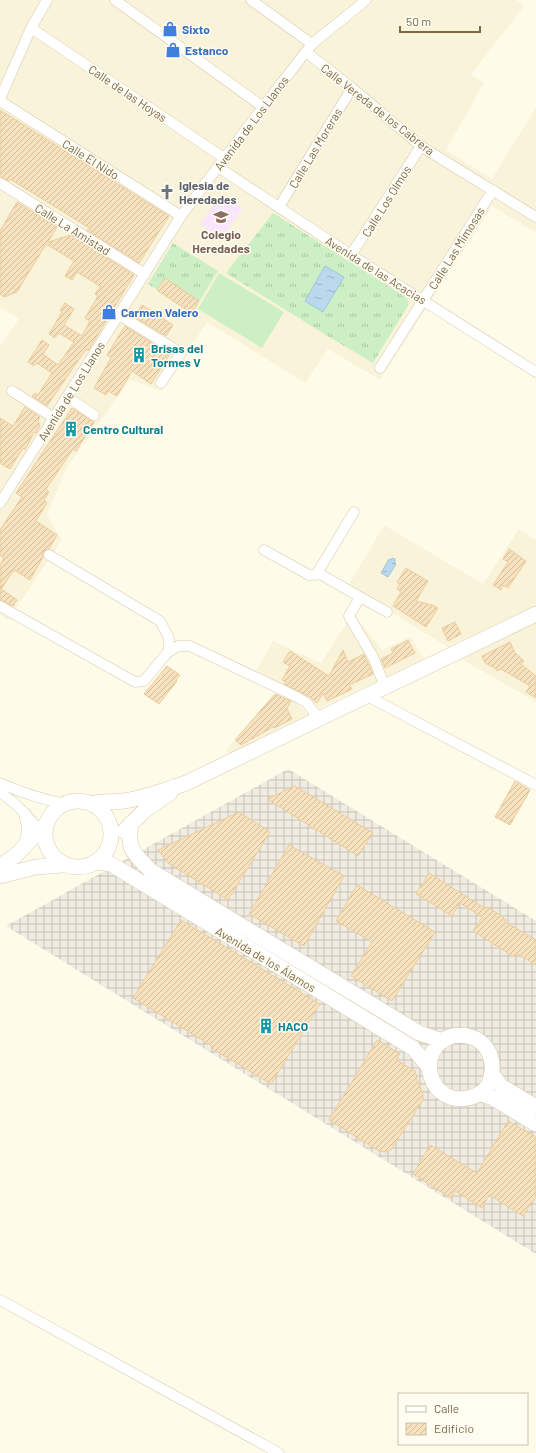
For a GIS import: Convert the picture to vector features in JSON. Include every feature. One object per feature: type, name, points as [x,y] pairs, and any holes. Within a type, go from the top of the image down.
[{"type":"street","points":[[115,0],[263,107]]},
{"type":"street","name":"Calle Vereda de los Cabrera","points":[[251,0],[309,48],[352,88],[421,146],[536,217]]},
{"type":"street","name":"Avenida de Los Llanos","points":[[0,504],[146,274],[181,216],[309,48],[366,0]]},
{"type":"street","points":[[0,100],[31,28],[45,1]]},
{"type":"street","name":"Calle de las Hoyas","points":[[31,28],[221,162]]},
{"type":"street","name":"Calle Las Moreras","points":[[279,207],[352,88]]},
{"type":"street","name":"Calle El Nido","points":[[0,100],[181,216]]},
{"type":"street","name":"Calle Los Olmos","points":[[351,255],[421,146]]},
{"type":"street","name":"Avenida de las Acacias","points":[[221,162],[279,207],[351,255],[536,372]]},
{"type":"street","name":"Calle La Amistad","points":[[0,183],[146,274]]},
{"type":"street","name":"Calle Las Mimosas","points":[[380,368],[493,190]]},
{"type":"street","points":[[119,315],[181,353],[161,383]]},
{"type":"street","points":[[12,391],[54,418]]},
{"type":"street","points":[[67,397],[94,415]]},
{"type":"street","points":[[316,575],[354,512]]},
{"type":"street","points":[[264,550],[309,575],[320,574],[387,612]]},
{"type":"street","points":[[49,555],[160,621],[169,638],[169,652]]},
{"type":"street","points":[[360,597],[349,616],[373,657],[385,687]]},
{"type":"street","points":[[0,606],[57,640],[135,682],[144,681],[169,652],[178,646],[190,646],[295,696],[306,703],[319,718]]},
{"type":"street","points":[[0,876],[36,867],[63,865],[74,868],[86,867],[97,862],[103,856],[110,844],[144,811],[184,784],[536,614]]},
{"type":"street","points":[[367,696],[536,786]]},
{"type":"street","points":[[0,783],[16,791],[37,798],[65,804]]},
{"type":"street","points":[[91,804],[102,801],[122,802],[184,784]]},
{"type":"street","points":[[0,792],[43,831],[47,849],[54,858],[63,865]]},
{"type":"street","points":[[0,866],[15,856],[43,831],[50,816],[56,808],[73,801],[82,801],[91,804],[105,815],[109,822],[111,831],[110,844]]},
{"type":"street","points":[[23,812],[26,818],[27,828],[23,848]]},
{"type":"street","name":"Avenida de los Álamos","points":[[131,824],[129,839],[130,848],[151,871]]},
{"type":"street","name":"Avenida de los Álamos","points":[[110,844],[120,853],[419,1033],[443,1041]]},
{"type":"street","name":"Avenida de los Álamos","points":[[97,862],[111,864],[413,1048],[428,1066]]},
{"type":"street","points":[[464,1035],[477,1039],[485,1046],[491,1056],[492,1074],[488,1086],[481,1094],[459,1099],[442,1092],[437,1088],[428,1066],[430,1058],[436,1047],[443,1041],[451,1036],[464,1035]]},
{"type":"street","points":[[492,1074],[501,1086],[536,1107]]},
{"type":"street","points":[[481,1094],[493,1098],[536,1124]]},
{"type":"street","points":[[0,1300],[279,1453]]},
{"type":"shaded area","points":[[0,0],[517,0],[524,6],[471,75],[484,83],[446,150],[492,179],[536,107],[536,233],[492,206],[380,380],[328,349],[305,383],[207,322],[162,391],[130,380],[66,469],[47,515],[62,540],[8,620],[0,615],[0,346],[19,319],[0,307]]},
{"type":"shaded area","name":"Colegio Heredades","points":[[221,194],[242,209],[221,239],[200,224]]},
{"type":"shaded area","points":[[384,525],[483,584],[519,529],[536,540],[536,606],[448,647],[348,586]]},
{"type":"shaded area","points":[[353,613],[382,650],[411,637],[424,659],[320,708],[254,674],[273,641],[321,663]]},
{"type":"shaded area","points":[[536,623],[536,702],[460,658]]},
{"type":"shaded area","points":[[273,695],[295,702],[310,715],[230,755],[227,749]]},
{"type":"shaded area","points":[[288,769],[536,921],[536,1254],[6,926]]},
{"type":"green space","points":[[273,213],[407,298],[409,304],[373,363],[226,273]]},
{"type":"green space","points":[[173,243],[218,271],[193,312],[148,284]]},
{"type":"green space","points":[[219,273],[284,312],[262,348],[198,309]]},
{"type":"water","points":[[325,266],[344,277],[323,312],[305,301]]},
{"type":"water","points":[[392,558],[395,559],[396,564],[388,577],[381,573],[389,559],[391,560]]},
{"type":"building","points":[[0,110],[169,216],[139,263],[87,230],[91,229],[10,179],[9,181],[0,177]]},
{"type":"building","points":[[17,202],[57,227],[48,242],[71,235],[134,275],[88,351],[86,349],[47,406],[32,396],[35,393],[38,395],[52,373],[37,363],[34,366],[28,362],[42,340],[49,345],[43,354],[58,365],[74,342],[59,333],[55,338],[49,334],[62,312],[60,310],[65,303],[74,309],[64,325],[82,336],[90,321],[85,318],[98,296],[95,294],[100,286],[77,272],[72,280],[65,276],[74,261],[46,244],[17,292],[4,297],[0,294],[0,231]]},
{"type":"building","points":[[165,278],[199,301],[191,313],[157,290]]},
{"type":"building","points":[[142,305],[173,325],[166,336],[134,317]]},
{"type":"building","name":"Brisas del Tormes V","points":[[125,326],[170,354],[151,384],[132,371],[117,396],[108,391],[106,395],[94,388],[111,358],[107,355]]},
{"type":"building","points":[[25,407],[40,417],[38,420],[40,426],[36,433],[34,432],[25,450],[23,448],[10,469],[0,463],[0,418],[13,426]]},
{"type":"building","points":[[72,408],[94,422],[76,451],[73,449],[46,489],[49,492],[44,500],[47,503],[36,521],[57,535],[49,549],[43,552],[43,557],[30,580],[14,570],[1,589],[17,600],[13,606],[0,600],[0,565],[4,558],[0,555],[0,530],[22,497],[16,493]]},
{"type":"building","points":[[509,549],[526,561],[508,588],[503,585],[501,590],[493,585],[508,562],[503,559]]},
{"type":"building","points":[[406,568],[428,581],[416,601],[438,608],[426,627],[393,606],[401,592],[397,589],[400,584],[397,582]]},
{"type":"building","points":[[455,622],[461,634],[448,641],[442,628]]},
{"type":"building","points":[[408,640],[415,653],[385,668],[381,659],[393,653],[391,649]]},
{"type":"building","points":[[510,642],[515,653],[524,661],[521,664],[536,676],[536,698],[526,692],[530,686],[501,669],[497,671],[485,663],[482,656]]},
{"type":"building","points":[[343,650],[348,662],[364,654],[373,674],[349,685],[352,689],[327,701],[323,693],[317,703],[310,697],[284,684],[286,682],[282,680],[290,666],[283,662],[290,651],[329,676]]},
{"type":"building","points":[[167,666],[180,675],[159,704],[144,694]]},
{"type":"building","points":[[275,694],[291,701],[287,709],[292,719],[274,728],[273,727],[241,745],[235,740]]},
{"type":"building","points":[[515,781],[530,790],[510,825],[495,817]]},
{"type":"building","points":[[295,786],[373,833],[358,856],[267,799]]},
{"type":"building","points":[[239,812],[270,832],[228,900],[168,863],[158,850]]},
{"type":"building","points":[[289,845],[344,876],[304,946],[249,914]]},
{"type":"building","points":[[429,873],[486,909],[487,907],[502,916],[506,920],[505,922],[536,940],[536,965],[516,953],[514,957],[473,931],[482,917],[460,903],[452,916],[416,894]]},
{"type":"building","points":[[357,885],[435,932],[392,1001],[351,976],[372,942],[336,921]]},
{"type":"building","points":[[181,920],[320,1004],[271,1084],[133,998]]},
{"type":"building","points":[[377,1040],[400,1054],[396,1060],[415,1071],[423,1095],[423,1100],[391,1150],[386,1152],[379,1151],[329,1120]]},
{"type":"building","points":[[508,1121],[536,1137],[536,1197],[523,1216],[489,1195],[482,1208],[455,1191],[451,1198],[413,1174],[430,1145],[477,1173]]},
{"type":"place","name":"Sixto","points":[[170,29]]},
{"type":"place","name":"Estanco","points":[[173,50]]},
{"type":"place","name":"Iglesia de Heredades","points":[[167,192]]},
{"type":"place","name":"Colegio Heredades","points":[[221,217]]},
{"type":"place","name":"Carmen Valero","points":[[109,312]]},
{"type":"place","name":"Brisas del Tormes V","points":[[139,355]]},
{"type":"place","name":"Centro Cultural","points":[[71,429]]},
{"type":"place","name":"HACO","points":[[266,1026]]}]
